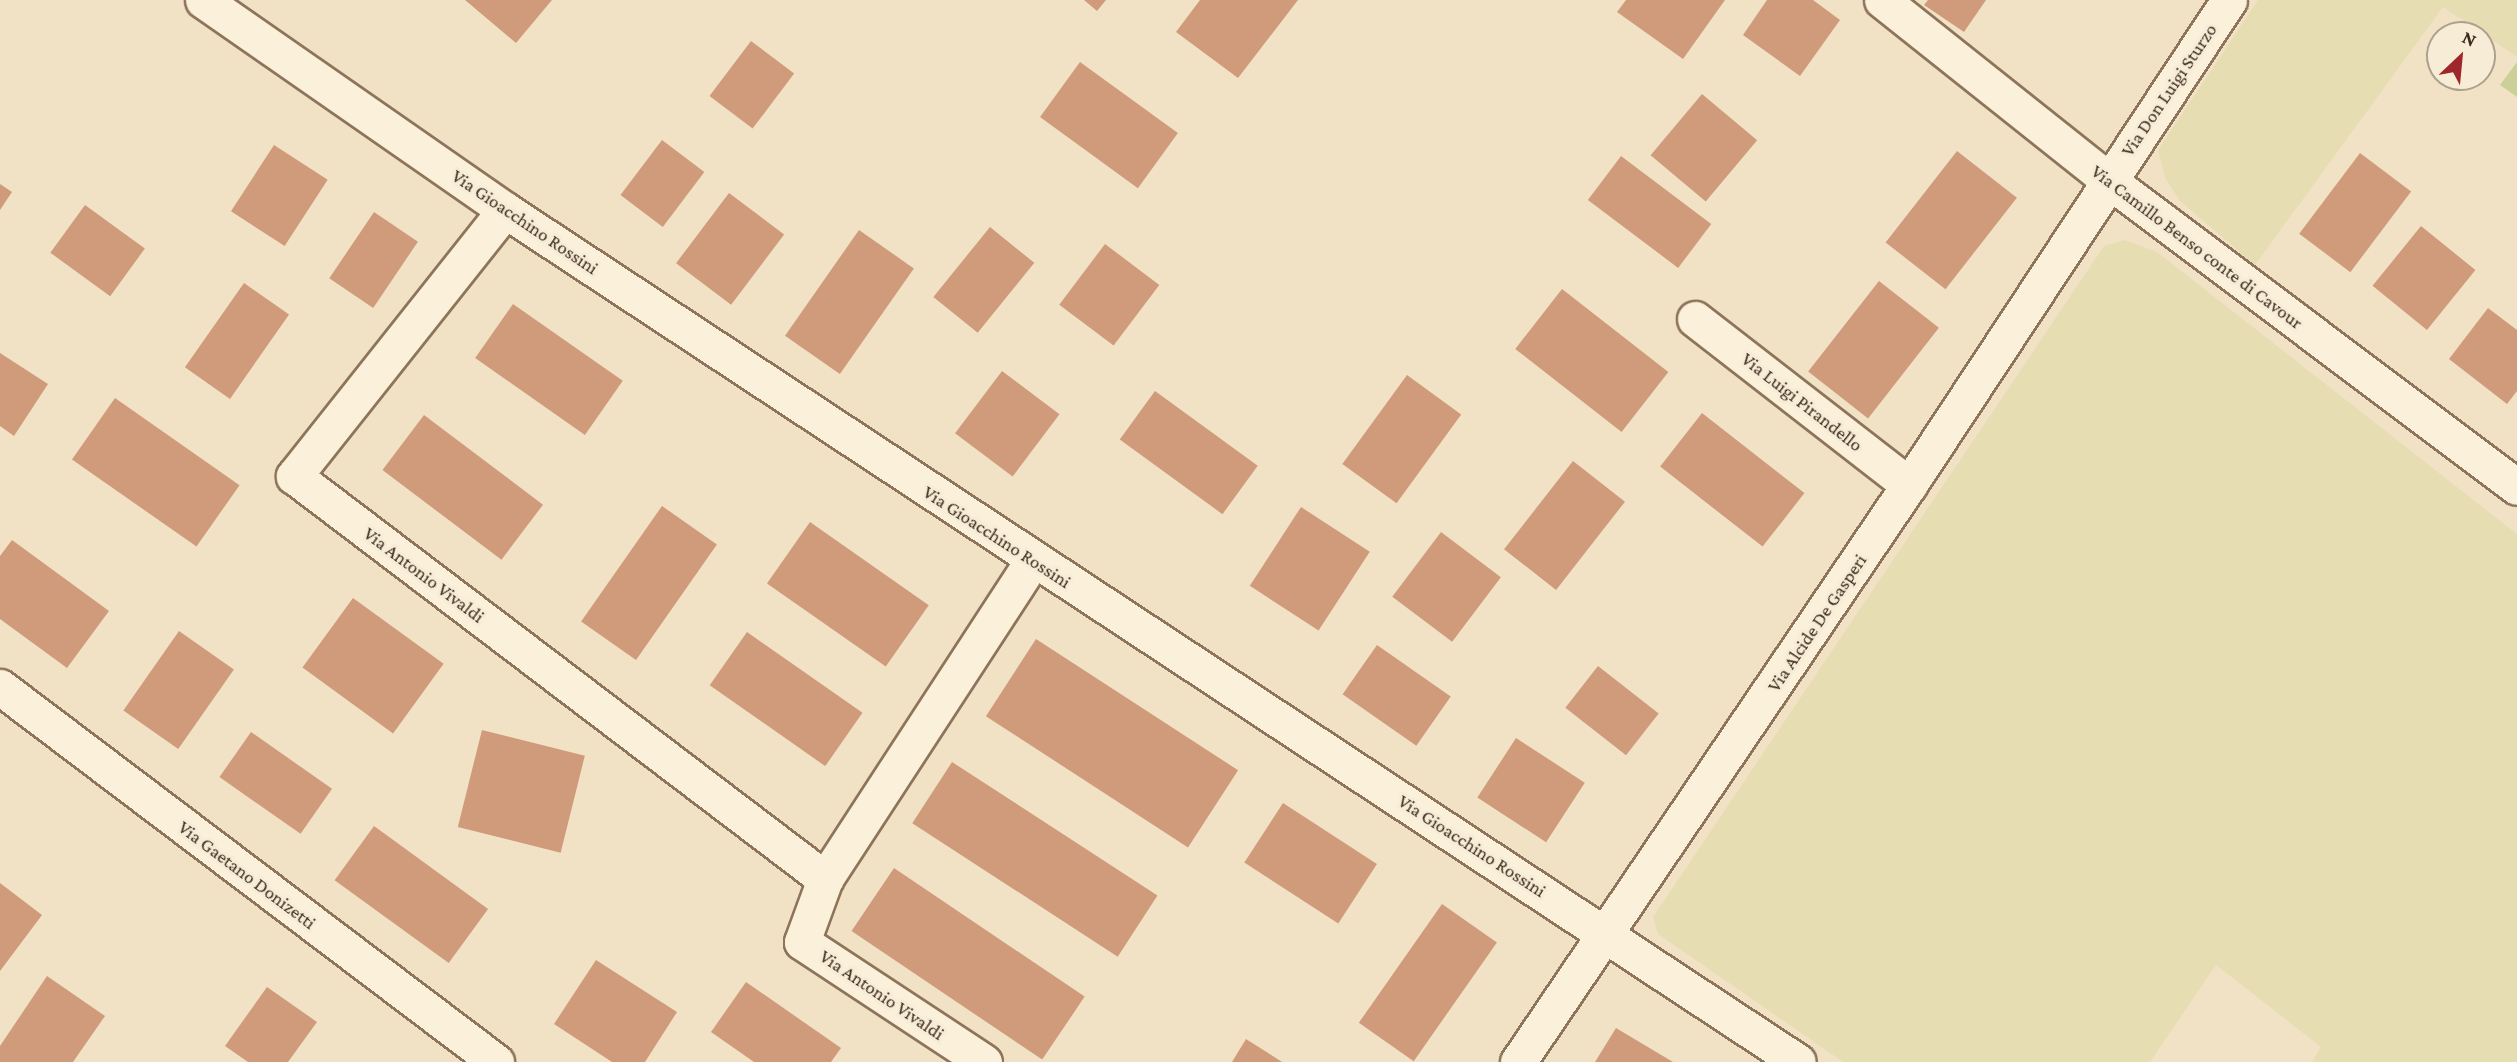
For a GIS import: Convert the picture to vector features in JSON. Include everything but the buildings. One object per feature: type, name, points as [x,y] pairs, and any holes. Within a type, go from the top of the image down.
[{"type":"street","name":"Via Gioacchino Rossini","points":[[203,0],[505,210],[1032,561],[1608,934],[1798,1062]]},
{"type":"street","name":"Via Camillo Benso conte di Cavour","points":[[1882,0],[2108,180],[2517,487]]},
{"type":"street","name":"Via Don Luigi Sturzo","points":[[2108,180],[2229,0]]},
{"type":"street","name":"Via Alcide De Gasperi","points":[[1518,1062],[1608,934],[1909,485],[2108,180]]},
{"type":"street","name":"Via Antonio Vivaldi","points":[[505,210],[293,476],[825,879]]},
{"type":"street","name":"Via Luigi Pirandello","points":[[1695,319],[1909,485]]},
{"type":"street","name":"Via Antonio Vivaldi","points":[[984,1062],[802,942],[825,879],[1032,561]]},
{"type":"street","name":"Via Gaetano Donizetti","points":[[0,687],[496,1062]]},
{"type":"shaded area","points":[[2258,0],[2517,0],[2517,57],[2496,43],[2496,21],[2464,21],[2443,7],[2433,21],[2426,21],[2426,30],[2255,265],[2180,201],[2165,178],[2158,150]]},
{"type":"shaded area","points":[[2125,240],[2157,252],[2517,534],[2517,1062],[2312,1062],[2321,1047],[2216,965],[2150,1062],[1843,1062],[1658,934],[1653,917],[2104,246]]},
{"type":"green space","points":[[2517,62],[2517,97],[2500,85]]}]
